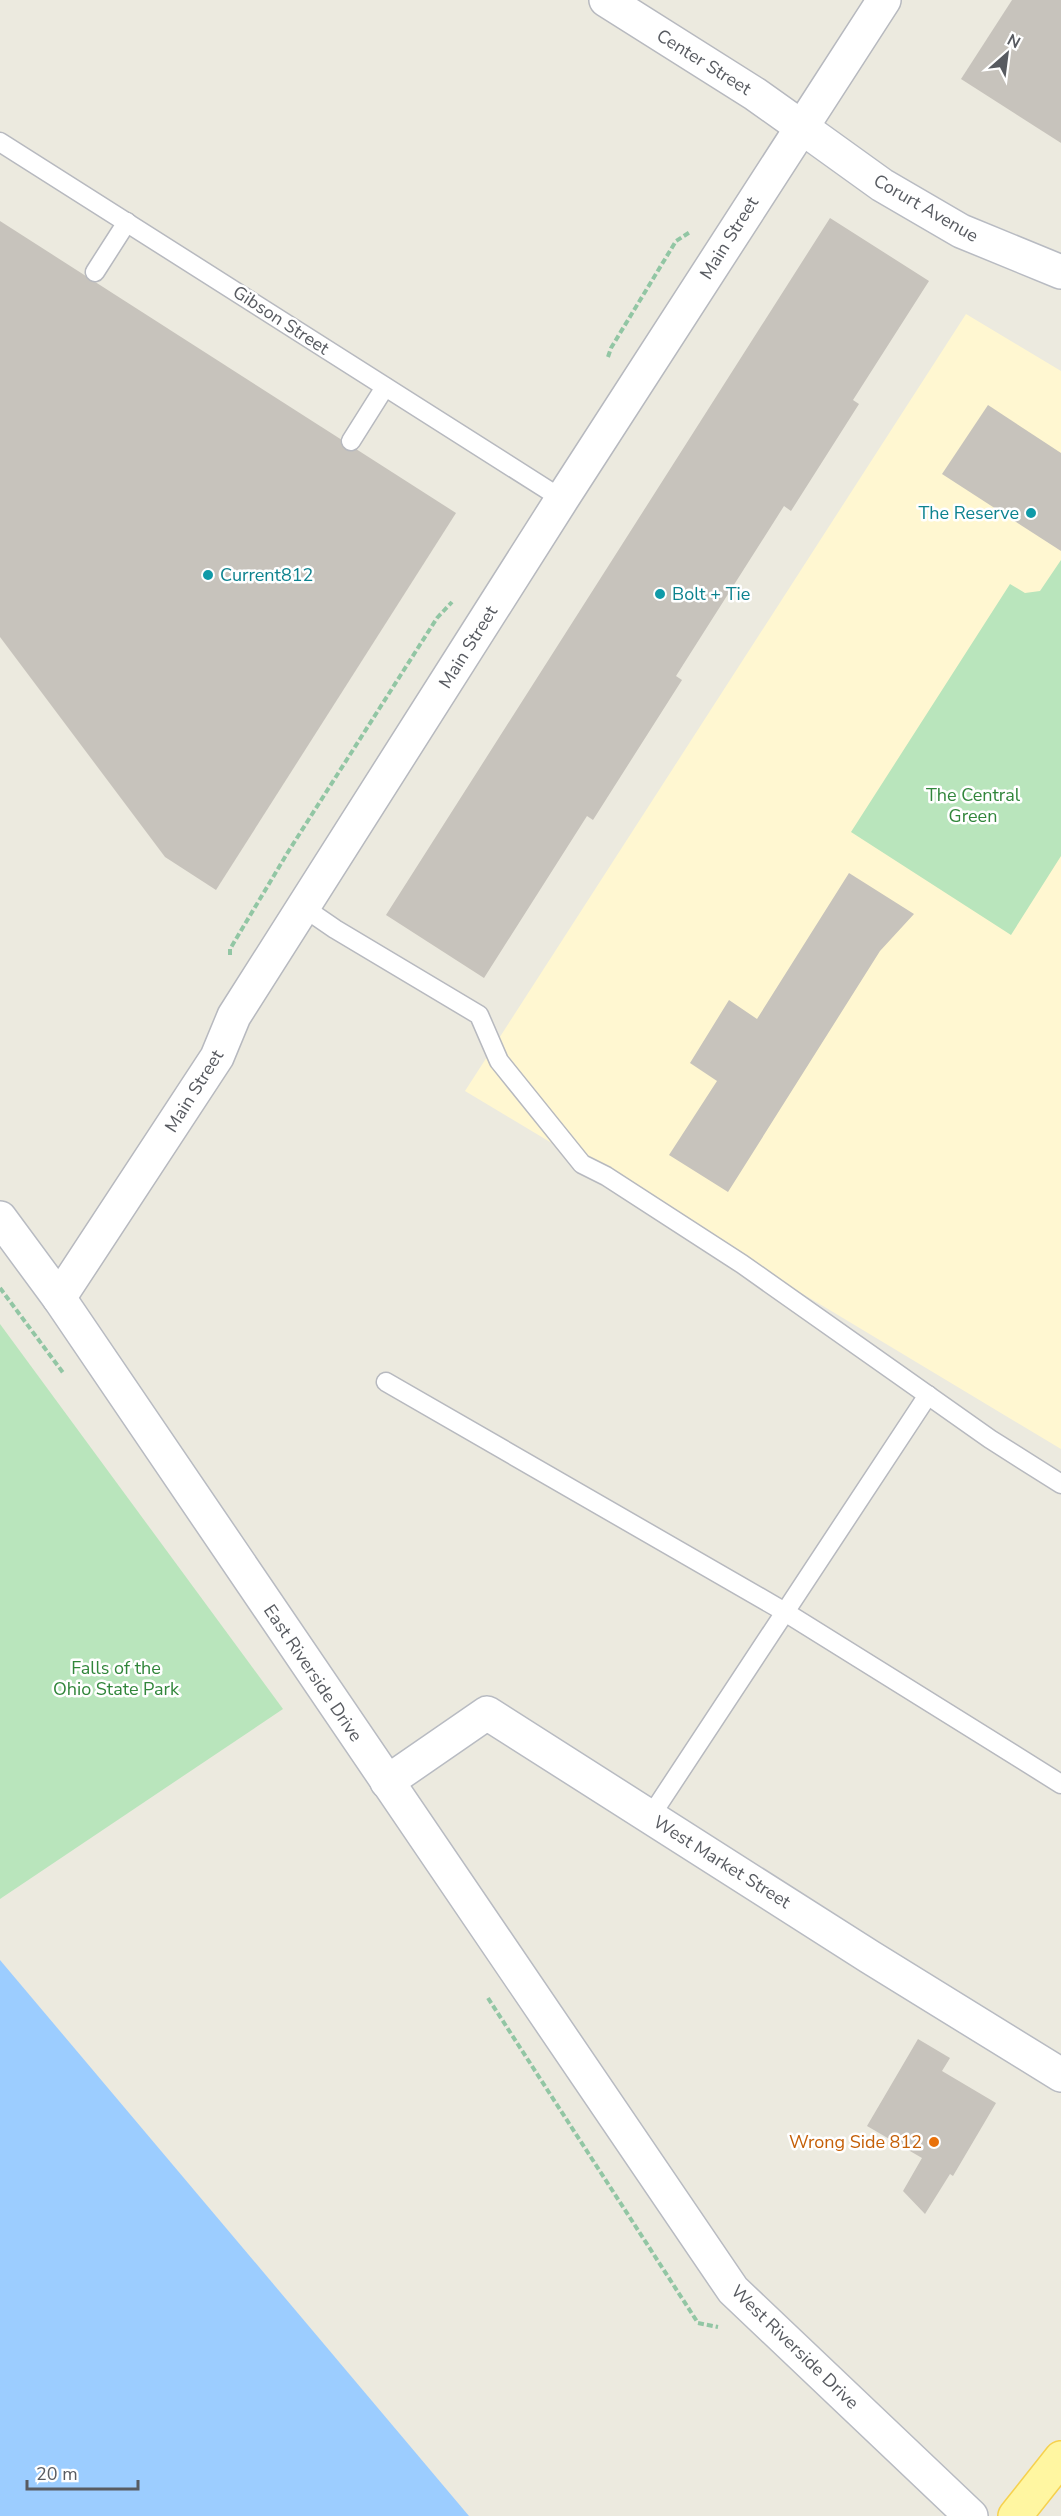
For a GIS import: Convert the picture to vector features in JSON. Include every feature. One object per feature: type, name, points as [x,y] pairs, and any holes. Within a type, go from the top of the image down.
[{"type":"main road","points":[[1015,2516],[1061,2458]]},
{"type":"street","name":"Center Street","points":[[606,0],[755,94],[800,126]]},
{"type":"street","name":"Main Street","points":[[59,1298],[218,1057],[234,1016],[800,126],[884,0]]},
{"type":"street","name":"Corurt Avenue","points":[[800,126],[882,185],[961,231],[1061,272]]},
{"type":"street","name":"East Riverside Drive","points":[[0,1218],[59,1298],[624,2128]]},
{"type":"street","name":"West Market Street","points":[[387,1782],[487,1713],[1061,2075]]},
{"type":"street","name":"West Riverside Drive","points":[[624,2128],[734,2290],[971,2516]]},
{"type":"lane","name":"Gibson Street","points":[[0,142],[562,499]]},
{"type":"lane","points":[[95,272],[127,222]]},
{"type":"lane","points":[[351,441],[385,387]]},
{"type":"lane","points":[[303,907],[345,935],[479,1015],[499,1061],[582,1164],[606,1176],[742,1264],[990,1439],[1061,1484]]},
{"type":"lane","points":[[386,1382],[785,1612],[1061,1784]]},
{"type":"lane","points":[[650,1817],[928,1395]]},
{"type":"path","points":[[230,949],[288,852],[437,618],[459,596]]},
{"type":"shaded area","points":[[966,314],[1061,371],[1061,1449],[465,1091]]},
{"type":"green space","name":"The Central Green","points":[[1061,560],[1061,856],[1011,935],[851,832],[1010,584],[1025,593],[1040,591]]},
{"type":"green space","name":"Falls of the Ohio State Park","points":[[0,1324],[283,1709],[0,1899]]},
{"type":"water","points":[[0,1960],[469,2516],[0,2516]]},
{"type":"building","points":[[1012,0],[1061,0],[1061,143],[961,79]]},
{"type":"building","name":"Bolt + Tie","points":[[830,218],[929,281],[853,400],[859,404],[791,511],[784,506],[676,676],[682,680],[593,820],[587,816],[484,978],[386,915]]},
{"type":"building","name":"Current812","points":[[0,221],[456,513],[216,890],[165,857],[0,637]]},
{"type":"building","name":"The Reserve","points":[[988,405],[1061,453],[1061,551],[942,474]]},
{"type":"building","points":[[849,873],[914,914],[880,951],[728,1192],[669,1155],[717,1081],[690,1063],[729,1000],[757,1019]]},
{"type":"building","name":"Wrong Side 812","points":[[918,2039],[950,2058],[942,2071],[996,2103],[953,2176],[950,2174],[925,2214],[903,2191],[922,2158],[867,2126]]},
{"type":"place","name":"The Reserve","points":[[1031,513]]},
{"type":"place","name":"Current812","points":[[208,575]]},
{"type":"place","name":"Bolt + Tie","points":[[660,594]]},
{"type":"place","name":"Wrong Side 812","points":[[934,2142]]}]
